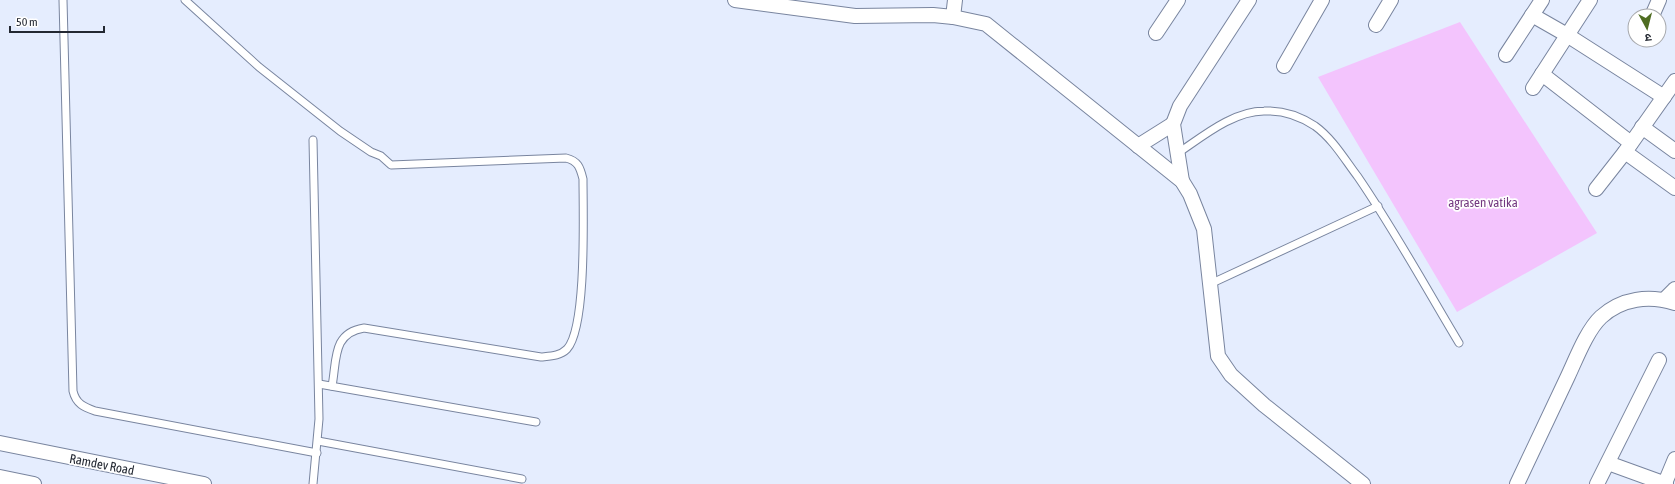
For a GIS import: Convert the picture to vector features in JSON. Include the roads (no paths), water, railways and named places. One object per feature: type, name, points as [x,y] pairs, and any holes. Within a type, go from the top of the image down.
[{"type":"street","points":[[735,0],[763,2],[855,16],[954,16],[986,24],[1182,181]]},
{"type":"street","points":[[954,16],[955,0]]},
{"type":"street","points":[[1156,33],[1178,0]]},
{"type":"street","points":[[1249,0],[1180,106],[1173,124],[1182,181],[1195,204],[1204,229],[1218,356],[1231,375],[1264,405],[1364,484]]},
{"type":"street","points":[[1284,66],[1322,0]]},
{"type":"street","points":[[1376,25],[1391,0]]},
{"type":"street","points":[[1506,55],[1542,0]]},
{"type":"street","points":[[1533,88],[1590,0]]},
{"type":"street","points":[[1532,15],[1568,35],[1664,97]]},
{"type":"street","points":[[1542,74],[1675,188]]},
{"type":"street","points":[[1596,189],[1628,148],[1675,81]]},
{"type":"street","points":[[1138,146],[1173,124]]},
{"type":"street","points":[[1642,127],[1675,151]]},
{"type":"street","points":[[1517,484],[1584,341],[1600,318],[1616,306],[1628,301],[1644,299],[1669,302],[1675,289]]},
{"type":"street","points":[[1597,484],[1659,360]]},
{"type":"street","name":"Ramdev Road","points":[[0,443],[204,484]]},
{"type":"street","points":[[1608,463],[1666,483],[1675,459]]},
{"type":"street","points":[[0,477],[34,484]]},
{"type":"lane","points":[[63,0],[73,392],[75,399],[82,407],[95,411],[317,453]]},
{"type":"lane","points":[[185,0],[259,67],[340,131],[371,152],[381,156],[391,165],[566,158],[578,163],[581,169],[583,179],[582,289],[577,325],[573,338],[564,351],[557,355],[542,357],[364,328],[353,330],[345,335],[340,342],[332,386]]},
{"type":"lane","points":[[1178,153],[1236,117],[1262,110],[1286,112],[1301,118],[1316,127],[1335,145],[1378,206],[1459,344]]},
{"type":"lane","points":[[313,140],[318,441],[313,484]]},
{"type":"lane","points":[[1210,284],[1378,206]]},
{"type":"lane","points":[[318,384],[536,422]]},
{"type":"lane","points":[[318,441],[522,479]]},
{"type":"park label","name":"agrasen vatika","points":[[1483,202]]}]
